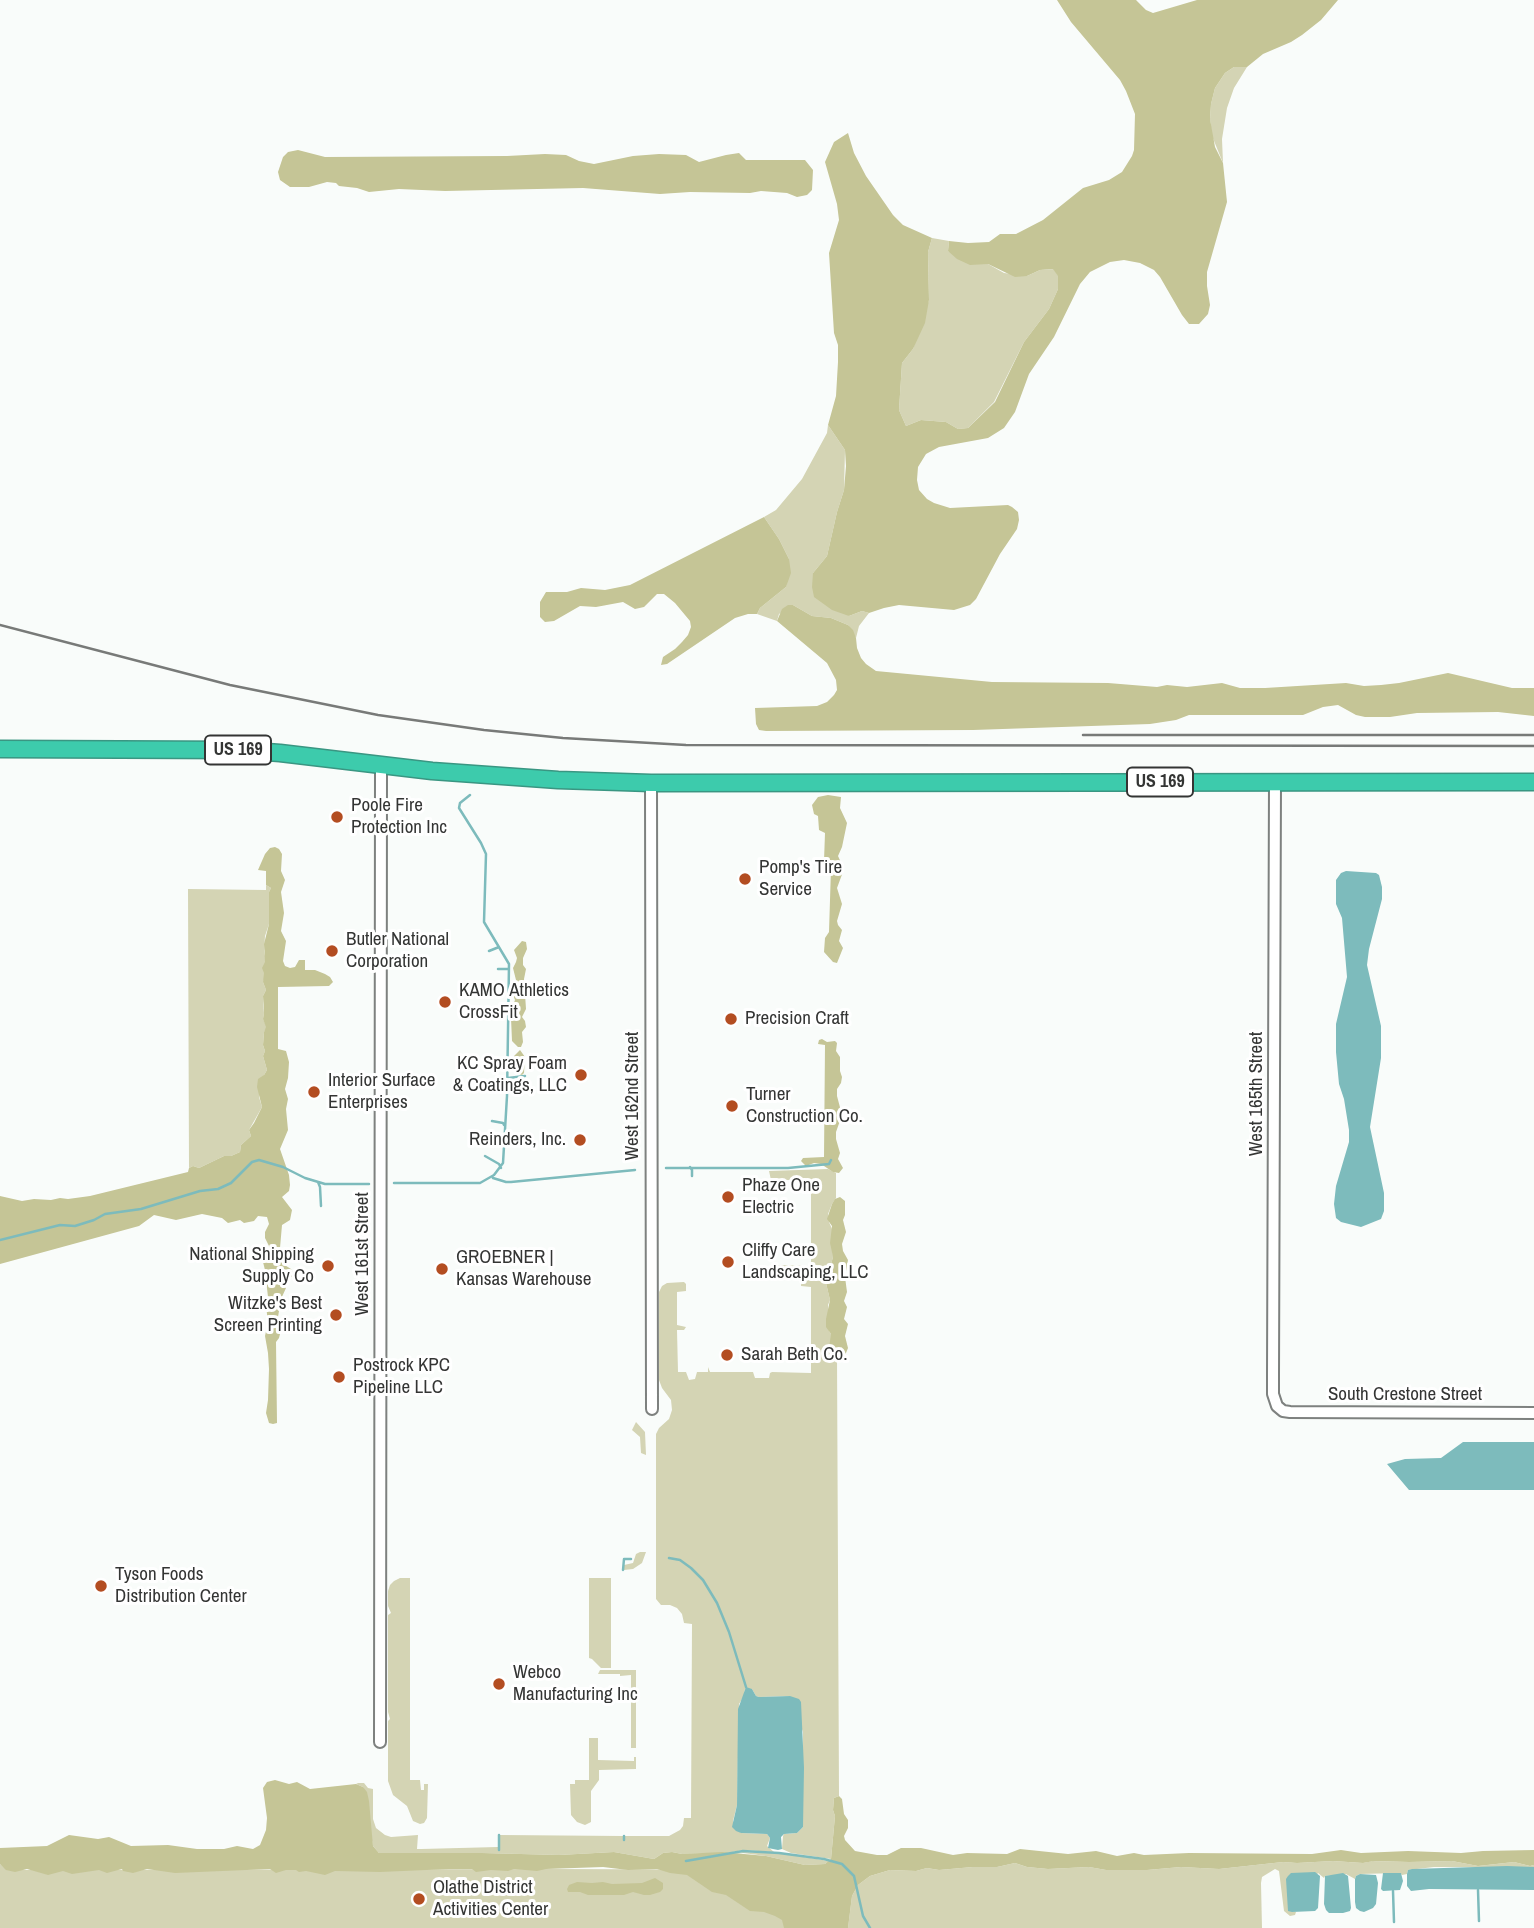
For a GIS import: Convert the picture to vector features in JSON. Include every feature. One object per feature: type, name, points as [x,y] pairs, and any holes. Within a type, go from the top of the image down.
[{"type":"highway","name":"US 169","points":[[0,748],[280,752],[432,771],[651,783],[1534,782]]},
{"type":"street","name":"West 161st Street","points":[[380,1742],[381,765]]},
{"type":"street","name":"West 165th Street","points":[[1275,781],[1273,1394],[1277,1406]]},
{"type":"street","name":"West 162nd Street","points":[[651,783],[652,1409]]},
{"type":"street","name":"South Crestone Street","points":[[1277,1406],[1290,1412],[1534,1413]]},
{"type":"green space","points":[[1057,0],[1136,0],[1153,13],[1197,0],[1338,0],[1321,20],[1302,35],[1263,54],[1247,67],[1234,67],[1225,73],[1215,88],[1210,119],[1215,147],[1223,163],[1227,202],[1207,272],[1210,305],[1208,314],[1199,324],[1189,324],[1160,277],[1154,270],[1140,263],[1124,260],[1110,262],[1090,272],[1080,284],[1054,337],[1029,374],[1015,412],[1004,428],[988,438],[939,447],[926,454],[918,467],[919,490],[934,503],[950,508],[1008,505],[1018,512],[1017,529],[976,599],[970,605],[954,610],[899,605],[849,616],[832,610],[814,597],[812,587],[813,573],[827,556],[844,490],[846,466],[845,450],[828,425],[836,396],[838,362],[829,253],[839,220],[825,162],[834,142],[848,133],[854,153],[866,176],[893,215],[903,225],[932,238],[928,252],[929,300],[925,323],[913,349],[902,363],[899,410],[906,426],[921,420],[946,422],[958,429],[968,428],[995,402],[1024,342],[1049,309],[1058,289],[1058,276],[1053,269],[1015,277],[988,264],[970,265],[948,251],[949,241],[989,242],[1000,234],[1016,234],[1043,220],[1083,188],[1109,180],[1122,172],[1134,150],[1135,114],[1126,91],[1120,80],[1071,22]]},
{"type":"green space","points":[[1234,67],[1247,67],[1234,88],[1227,108],[1222,139],[1223,163],[1212,136],[1211,104],[1215,88],[1225,73]]},
{"type":"green space","points":[[298,150],[325,157],[545,154],[566,155],[594,164],[659,154],[686,155],[699,162],[739,153],[746,160],[805,160],[813,170],[812,190],[807,195],[797,197],[787,193],[761,191],[660,194],[583,188],[445,191],[399,189],[369,192],[327,182],[309,187],[290,187],[280,180],[278,172],[283,157],[288,152]]},
{"type":"green space","points":[[932,238],[949,241],[948,251],[988,264],[1004,273],[1027,276],[1040,270],[1054,269],[1058,275],[1058,289],[1049,309],[1024,342],[994,402],[968,428],[958,429],[946,422],[921,420],[906,426],[899,410],[902,363],[913,349],[929,300],[928,252]]},
{"type":"green space","points":[[828,425],[845,450],[844,490],[827,556],[813,573],[849,616],[862,611],[869,613],[859,626],[856,638],[848,625],[831,618],[812,616],[793,605],[779,614],[777,621],[757,614],[760,608],[786,587],[789,559],[764,517],[776,510],[802,479],[827,433]]},
{"type":"green space","points":[[764,517],[789,559],[791,573],[786,587],[760,608],[757,614],[735,618],[667,664],[661,665],[663,657],[682,642],[691,627],[690,621],[664,594],[657,594],[644,607],[635,609],[623,602],[596,607],[580,606],[554,621],[545,622],[540,617],[540,602],[546,592],[567,592],[581,588],[605,590],[630,585]]},
{"type":"green space","points":[[788,605],[812,616],[831,618],[848,625],[853,630],[861,658],[876,671],[992,682],[1108,683],[1157,687],[1222,683],[1240,688],[1346,683],[1381,685],[1448,673],[1512,688],[1534,688],[1534,716],[1498,712],[1365,717],[1338,705],[1323,707],[1303,715],[1189,715],[1150,724],[973,730],[759,730],[755,708],[817,706],[827,702],[837,690],[836,680],[827,663],[777,621],[782,609]]},
{"type":"green space","points":[[818,797],[841,797],[840,808],[847,823],[838,856],[844,869],[837,888],[842,904],[837,921],[842,930],[839,941],[843,948],[837,963],[824,952],[825,938],[829,932],[831,868],[824,861],[825,833],[819,830],[818,816],[814,814],[812,805]]},
{"type":"green space","points":[[275,847],[282,854],[281,871],[285,880],[281,892],[284,913],[281,931],[286,941],[283,961],[285,966],[295,967],[299,960],[305,960],[305,970],[325,974],[333,982],[329,986],[278,987],[278,1049],[286,1051],[289,1062],[285,1089],[288,1099],[288,1130],[280,1149],[290,1185],[289,1191],[282,1197],[292,1210],[290,1220],[282,1225],[280,1248],[283,1264],[291,1269],[293,1276],[283,1280],[286,1288],[278,1317],[281,1330],[276,1342],[277,1423],[273,1424],[269,1423],[266,1413],[269,1369],[265,1336],[268,1323],[268,1273],[263,1262],[269,1250],[265,1238],[269,1224],[267,1217],[258,1216],[254,1221],[244,1223],[240,1220],[228,1223],[222,1218],[202,1214],[176,1220],[154,1215],[139,1226],[0,1264],[0,1196],[22,1201],[90,1196],[188,1172],[193,1166],[199,1168],[240,1152],[241,1145],[251,1136],[249,1130],[262,1107],[257,1087],[258,1079],[267,1070],[263,1056],[266,1027],[263,1019],[263,996],[266,990],[262,968],[265,962],[264,944],[269,924],[271,888],[266,885],[266,871],[258,870],[265,854]]},
{"type":"green space","points":[[266,885],[271,888],[264,951],[263,982],[266,990],[263,996],[263,1019],[267,1027],[264,1032],[263,1056],[267,1070],[259,1097],[262,1107],[249,1130],[251,1136],[241,1145],[240,1152],[199,1168],[189,1168],[188,889],[266,890]]},
{"type":"green space","points":[[522,941],[526,942],[527,949],[523,958],[526,969],[526,1009],[522,1017],[526,1027],[522,1032],[521,1047],[518,1047],[512,1041],[511,1018],[516,980],[513,968],[517,958],[514,950]]},
{"type":"green space","points":[[822,1039],[837,1043],[836,1051],[840,1057],[842,1077],[837,1096],[842,1115],[836,1139],[840,1153],[838,1159],[843,1168],[839,1173],[821,1164],[806,1166],[801,1161],[803,1158],[824,1157],[825,1045],[818,1044]]},
{"type":"green space","points":[[520,1050],[525,1057],[522,1075],[514,1070],[514,1056]]},
{"type":"green space","points":[[828,1169],[836,1173],[836,1198],[828,1214],[832,1229],[833,1257],[826,1283],[830,1300],[829,1331],[837,1355],[839,1796],[834,1798],[831,1859],[791,1853],[782,1849],[784,1834],[797,1833],[803,1827],[803,1732],[790,1696],[759,1697],[752,1689],[745,1689],[739,1704],[737,1805],[733,1821],[741,1833],[767,1834],[770,1838],[767,1846],[774,1852],[672,1852],[663,1853],[654,1859],[614,1852],[559,1855],[379,1853],[373,1846],[363,1787],[356,1784],[358,1783],[364,1783],[373,1789],[373,1819],[376,1828],[391,1837],[418,1835],[417,1849],[498,1847],[500,1850],[500,1835],[623,1836],[624,1840],[624,1836],[669,1836],[680,1830],[684,1818],[691,1818],[692,1624],[684,1623],[677,1608],[661,1605],[656,1599],[656,1434],[669,1419],[672,1410],[671,1400],[659,1380],[659,1292],[667,1283],[686,1284],[686,1291],[677,1292],[677,1325],[686,1327],[684,1330],[677,1330],[678,1372],[686,1372],[689,1380],[695,1379],[697,1372],[708,1372],[708,1367],[710,1372],[753,1372],[755,1378],[769,1378],[772,1372],[811,1373],[811,1287],[801,1286],[802,1271],[782,1271],[778,1265],[811,1266],[811,1180],[771,1180],[769,1171]]},
{"type":"green space","points":[[840,1197],[845,1201],[843,1220],[846,1232],[842,1244],[848,1260],[845,1277],[847,1292],[844,1301],[847,1307],[844,1319],[848,1324],[845,1336],[848,1348],[842,1356],[835,1355],[829,1348],[831,1334],[826,1327],[830,1300],[826,1283],[833,1257],[830,1243],[832,1226],[827,1219],[832,1204]]},
{"type":"green space","points":[[636,1422],[645,1432],[646,1455],[641,1453],[640,1437],[632,1430]]},
{"type":"green space","points":[[646,1552],[642,1563],[633,1569],[624,1570],[624,1565],[633,1563],[636,1554]]},
{"type":"green space","points":[[410,1578],[410,1780],[420,1780],[421,1790],[424,1790],[424,1784],[428,1784],[427,1818],[420,1824],[413,1821],[407,1806],[393,1795],[388,1781],[388,1615],[391,1613],[388,1591],[394,1581]]},
{"type":"green space","points":[[589,1578],[611,1578],[611,1668],[601,1668],[589,1658]]},
{"type":"green space","points":[[600,1670],[636,1670],[636,1748],[631,1748],[631,1675],[598,1674]]},
{"type":"green space","points":[[589,1738],[598,1738],[598,1760],[634,1761],[636,1757],[636,1769],[599,1770],[599,1780],[591,1791],[591,1822],[585,1825],[577,1822],[571,1815],[570,1784],[575,1784],[575,1780],[589,1780]]},
{"type":"green space","points":[[275,1780],[289,1784],[297,1782],[310,1789],[356,1784],[363,1787],[369,1801],[373,1846],[379,1853],[559,1855],[614,1852],[654,1859],[663,1853],[672,1852],[722,1852],[766,1856],[805,1865],[825,1864],[831,1859],[834,1798],[839,1796],[848,1820],[845,1840],[855,1851],[877,1855],[887,1855],[901,1848],[921,1848],[953,1855],[1007,1854],[1020,1849],[1068,1854],[1096,1851],[1117,1856],[1134,1853],[1312,1854],[1341,1850],[1361,1853],[1461,1853],[1534,1850],[1534,1865],[1514,1862],[1478,1866],[1452,1861],[1333,1861],[1283,1862],[1219,1869],[1181,1867],[1106,1870],[1089,1867],[1048,1869],[1015,1863],[997,1867],[890,1870],[870,1876],[858,1885],[852,1896],[848,1928],[784,1928],[782,1920],[775,1916],[750,1911],[726,1895],[712,1892],[687,1875],[657,1869],[603,1867],[476,1872],[472,1869],[335,1871],[325,1875],[296,1870],[276,1873],[270,1869],[175,1873],[147,1869],[133,1873],[122,1869],[107,1873],[99,1870],[72,1874],[63,1871],[48,1875],[27,1869],[15,1872],[6,1870],[0,1864],[0,1848],[47,1846],[69,1835],[98,1839],[109,1837],[131,1846],[168,1845],[224,1849],[237,1846],[253,1849],[260,1845],[266,1830],[263,1788],[267,1782]]},
{"type":"green space","points":[[778,1853],[829,1861],[825,1864],[805,1865],[766,1856],[732,1854]]},
{"type":"green space","points":[[1452,1861],[1478,1866],[1514,1862],[1534,1867],[1434,1867],[1408,1870],[1407,1874],[1402,1875],[1360,1874],[1355,1879],[1346,1874],[1324,1878],[1318,1873],[1292,1912],[1296,1912],[1295,1915],[1290,1916],[1284,1911],[1279,1871],[1275,1869],[1262,1877],[1262,1928],[848,1928],[852,1896],[858,1885],[870,1876],[890,1870],[997,1867],[1015,1863],[1048,1869],[1219,1869],[1283,1862]]},
{"type":"green space","name":"Olathe District Activities Center","points":[[0,1864],[6,1869],[23,1870],[839,1870],[839,1928],[0,1928]]},
{"type":"green space","points":[[655,1878],[663,1883],[663,1889],[650,1895],[633,1892],[624,1895],[588,1895],[568,1892],[567,1889],[569,1885],[577,1882],[642,1883]]},
{"type":"water","points":[[1346,871],[1376,873],[1382,887],[1382,899],[1367,965],[1381,1026],[1381,1058],[1370,1127],[1384,1193],[1384,1211],[1381,1219],[1361,1227],[1336,1218],[1334,1204],[1336,1186],[1349,1142],[1336,1052],[1336,1024],[1347,977],[1342,918],[1336,904],[1336,880]]},
{"type":"water","points":[[1463,1442],[1534,1442],[1534,1490],[1409,1490],[1387,1464],[1405,1459],[1441,1458]]},
{"type":"water","points":[[746,1687],[759,1697],[790,1696],[801,1702],[803,1827],[797,1833],[784,1834],[781,1837],[782,1849],[778,1850],[768,1848],[770,1838],[767,1834],[741,1833],[732,1827],[737,1805],[738,1709]]},
{"type":"water","points":[[1534,1867],[1534,1890],[1411,1891],[1407,1886],[1408,1870],[1412,1869]]},
{"type":"water","points":[[1315,1872],[1320,1876],[1318,1908],[1315,1911],[1288,1911],[1288,1876],[1291,1873]]},
{"type":"water","points":[[1343,1873],[1348,1876],[1350,1911],[1329,1913],[1324,1904],[1325,1876]]},
{"type":"water","points":[[1383,1873],[1401,1873],[1403,1881],[1400,1890],[1381,1889]]},
{"type":"water","points":[[1360,1874],[1376,1875],[1378,1883],[1376,1904],[1364,1912],[1356,1908],[1355,1902],[1355,1879]]},
{"type":"waterway","points":[[394,1183],[480,1183],[494,1175],[503,1163],[509,964],[484,922],[486,854],[459,808],[460,803],[470,795]]},
{"type":"waterway","points":[[489,951],[499,947]]},
{"type":"waterway","points":[[498,969],[509,969]]},
{"type":"waterway","points":[[498,1011],[508,1012]]},
{"type":"waterway","points":[[508,1078],[525,1076]]},
{"type":"waterway","points":[[498,1084],[507,1085]]},
{"type":"waterway","points":[[492,1121],[504,1125]]},
{"type":"waterway","points":[[504,1142],[525,1140]]},
{"type":"waterway","points":[[485,1156],[501,1168]]},
{"type":"waterway","points":[[0,1240],[60,1225],[75,1226],[105,1214],[141,1209],[200,1191],[218,1189],[231,1183],[252,1162],[259,1160],[325,1184],[369,1184]]},
{"type":"waterway","points":[[666,1168],[788,1168],[829,1164],[831,1160]]},
{"type":"waterway","points":[[690,1167],[692,1176]]},
{"type":"waterway","points":[[493,1178],[511,1182],[635,1170]]},
{"type":"waterway","points":[[318,1182],[321,1206]]},
{"type":"waterway","points":[[669,1558],[680,1560],[691,1568],[703,1580],[717,1603],[746,1687]]},
{"type":"waterway","points":[[623,1570],[624,1559],[631,1559]]},
{"type":"waterway","points":[[499,1835],[499,1850]]},
{"type":"waterway","points":[[686,1861],[743,1851],[779,1853],[842,1864],[854,1876],[863,1916],[870,1928]]},
{"type":"waterway","points":[[1478,1890],[1479,1921]]},
{"type":"waterway","points":[[1393,1891],[1394,1922]]},
{"type":"railway","points":[[0,625],[230,685],[378,715],[563,738],[686,745],[1534,746]]},
{"type":"railway","points":[[1083,735],[1534,735]]},
{"type":"place","name":"Poole Fire Protection Inc","points":[[337,817]]},
{"type":"place","name":"Pomp's Tire Service","points":[[745,879]]},
{"type":"place","name":"Butler National Corporation","points":[[332,951]]},
{"type":"place","name":"KAMO Athletics CrossFit","points":[[445,1002]]},
{"type":"place","name":"Precision Craft","points":[[731,1019]]},
{"type":"place","name":"KC Spray Foam & Coatings, LLC","points":[[581,1075]]},
{"type":"place","name":"Interior Surface Enterprises","points":[[314,1092]]},
{"type":"place","name":"Turner Construction Co.","points":[[732,1106]]},
{"type":"place","name":"Reinders, Inc.","points":[[580,1140]]},
{"type":"place","name":"Phaze One Electric","points":[[728,1197]]},
{"type":"place","name":"Cliffy Care Landscaping, LLC","points":[[728,1262]]},
{"type":"place","name":"National Shipping Supply Co","points":[[328,1266]]},
{"type":"place","name":"GROEBNER | Kansas Warehouse","points":[[442,1269]]},
{"type":"place","name":"Witzke's Best Screen Printing","points":[[336,1315]]},
{"type":"place","name":"Sarah Beth Co.","points":[[727,1355]]},
{"type":"place","name":"Postrock KPC Pipeline LLC","points":[[339,1377]]},
{"type":"place","name":"Tyson Foods Distribution Center","points":[[101,1586]]},
{"type":"place","name":"Webco Manufacturing Inc","points":[[499,1684]]},
{"type":"place","name":"Olathe District Activities Center","points":[[419,1899]]}]
